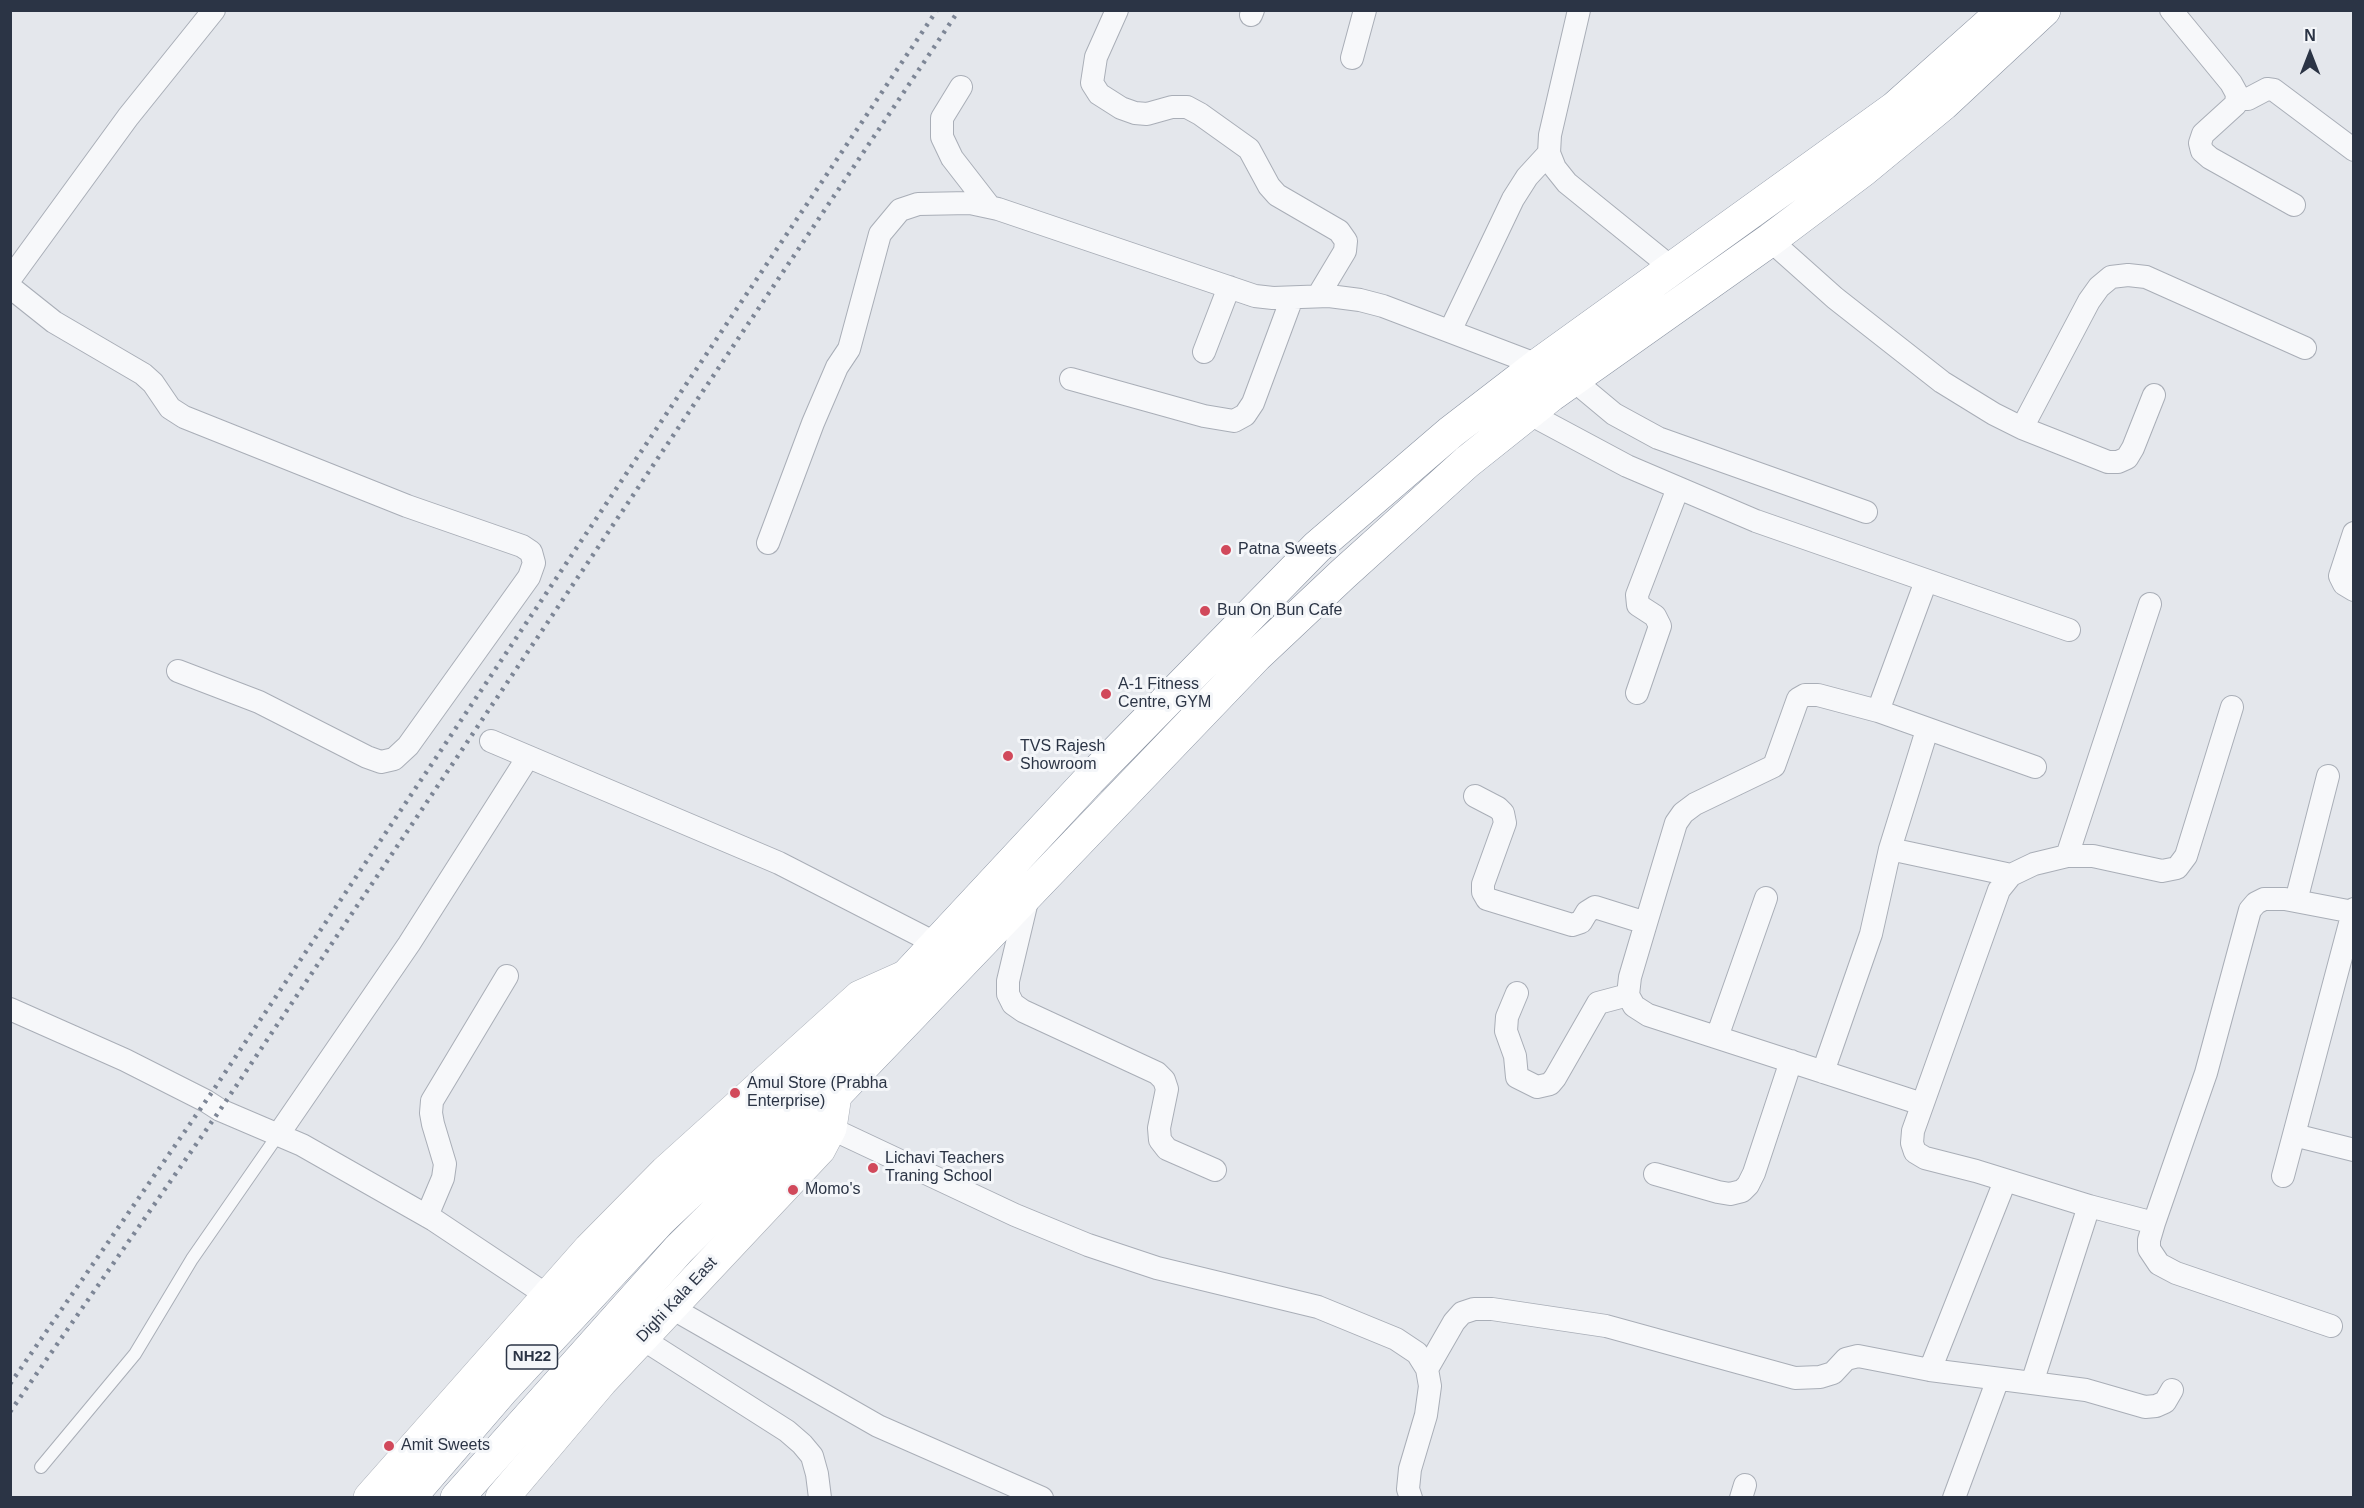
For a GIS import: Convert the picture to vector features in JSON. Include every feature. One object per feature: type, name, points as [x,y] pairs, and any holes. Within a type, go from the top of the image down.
[{"type":"main road","name":"NH22","points":[[409,1497],[503,1389],[660,1220],[820,1069],[1089,780],[1317,547],[1450,432],[1538,365],[1895,108],[2006,10]]},
{"type":"main road","name":"NH22","points":[[457,1497],[679,1250],[835,1095],[1152,763],[1273,640],[1341,575],[1467,462],[1528,413],[1572,379],[1770,240],[1863,170],[1943,104],[2044,10]]},
{"type":"main road","points":[[370,1497],[590,1249],[666,1172],[860,997],[907,976]]},
{"type":"main road","name":"Dighi Kala East","points":[[502,1497],[601,1381],[819,1149],[830,1128],[835,1095]]},
{"type":"street","points":[[10,279],[128,117],[214,10]]},
{"type":"street","points":[[1117,10],[1096,57],[1092,83],[1099,94],[1113,104],[1135,112],[1147,114],[1172,107],[1187,107],[1200,114],[1249,149],[1269,186],[1277,195],[1339,231],[1346,241],[1345,251],[1318,296]]},
{"type":"street","points":[[1352,58],[1365,10]]},
{"type":"street","points":[[1579,10],[1550,135],[1549,153],[1555,168],[1567,183],[1672,268]]},
{"type":"street","points":[[2170,10],[2231,83],[2237,94],[2236,104],[2204,134],[2200,143],[2202,151],[2210,158],[2294,205]]},
{"type":"street","points":[[961,87],[942,118],[942,137],[952,158],[990,207]]},
{"type":"street","points":[[2237,99],[2248,99],[2267,89],[2274,90],[2354,150]]},
{"type":"street","points":[[1450,331],[1513,199],[1527,177],[1549,153]]},
{"type":"street","points":[[768,543],[813,423],[837,367],[849,349],[880,234],[900,210],[918,204],[959,202],[990,207],[1255,296],[1292,298],[1329,296],[1367,302],[1538,365]]},
{"type":"street","points":[[1770,240],[1835,298],[1942,382],[1994,414],[2022,428],[2108,462],[2118,462],[2127,459],[2133,448],[2154,395]]},
{"type":"street","points":[[2022,428],[2089,301],[2099,287],[2111,277],[2128,275],[2146,277],[2306,348]]},
{"type":"street","points":[[10,287],[54,322],[143,374],[153,383],[170,408],[184,417],[407,506],[522,546],[531,552],[534,563],[529,577],[408,746],[394,759],[381,762],[367,757],[259,702],[178,671]]},
{"type":"street","points":[[1204,352],[1229,287]]},
{"type":"street","points":[[1071,379],[1204,416],[1234,421],[1245,415],[1252,403],[1292,298]]},
{"type":"street","points":[[1572,379],[1614,414],[1658,438],[1866,512]]},
{"type":"street","points":[[1528,413],[1594,450],[1756,521],[2068,630]]},
{"type":"street","points":[[1637,693],[1660,626],[1655,616],[1638,605],[1637,595],[1678,488]]},
{"type":"street","points":[[2354,533],[2340,576],[2344,584],[2354,591]]},
{"type":"street","points":[[1878,711],[1926,581]]},
{"type":"street","points":[[2067,856],[2150,603]]},
{"type":"street","points":[[1922,1104],[1648,1015],[1634,1006],[1628,995],[1630,977],[1676,823],[1683,813],[1695,804],[1774,766],[1798,699],[1805,695],[1818,695],[1878,711],[2035,767]]},
{"type":"street","points":[[2154,1223],[1925,1158],[1915,1152],[1912,1143],[1913,1131],[1999,890],[2011,875],[2034,864],[2067,856],[2093,856],[2162,871],[2177,868],[2186,856],[2232,708]]},
{"type":"street","points":[[1823,1072],[1871,934],[1890,849],[1927,730]]},
{"type":"street","points":[[491,741],[779,863],[938,944]]},
{"type":"street","points":[[278,1135],[409,944],[528,757]]},
{"type":"street","points":[[2296,901],[2328,776]]},
{"type":"street","points":[[1475,796],[1498,808],[1503,813],[1505,823],[1483,884],[1483,892],[1487,899],[1572,925],[1581,922],[1587,912],[1595,907],[1646,923]]},
{"type":"street","points":[[1890,849],[2011,875]]},
{"type":"street","points":[[1028,895],[1008,981],[1008,994],[1013,1004],[1023,1011],[1157,1073],[1164,1080],[1167,1089],[1159,1128],[1160,1140],[1167,1149],[1215,1170]]},
{"type":"street","points":[[1717,1037],[1766,898]]},
{"type":"street","points":[[2283,1176],[2353,910],[2296,901],[2265,899],[2256,903],[2250,910],[2206,1073],[2154,1223],[2149,1249],[2159,1264],[2176,1273],[2331,1326]]},
{"type":"street","points":[[427,1216],[443,1178],[445,1164],[433,1124],[432,1101],[507,976]]},
{"type":"street","points":[[1517,993],[1507,1017],[1506,1031],[1515,1056],[1517,1077],[1537,1088],[1550,1084],[1555,1078],[1598,1003],[1628,995]]},
{"type":"street","points":[[10,1009],[125,1060],[220,1110],[302,1144],[427,1216],[548,1296]]},
{"type":"street","points":[[1655,1174],[1718,1192],[1730,1194],[1742,1191],[1754,1173],[1791,1061]]},
{"type":"street","points":[[830,1128],[1015,1215],[1088,1245],[1157,1268],[1318,1307],[1396,1339],[1417,1353],[1427,1369],[1430,1386],[1426,1415],[1410,1469],[1408,1489],[1411,1497]]},
{"type":"street","points":[[2294,1135],[2354,1150]]},
{"type":"street","points":[[1930,1370],[2005,1181]]},
{"type":"street","points":[[2032,1383],[2089,1206]]},
{"type":"street","points":[[670,1307],[878,1426],[1042,1497]]},
{"type":"street","points":[[1427,1369],[1454,1322],[1462,1313],[1492,1310],[1606,1326],[1795,1377],[1820,1377],[1833,1373],[1852,1356],[1930,1370],[2086,1390],[2145,1407],[2165,1402],[2172,1390]]},
{"type":"street","points":[[641,1338],[788,1431],[812,1456],[820,1497]]},
{"type":"street","points":[[1954,1497],[1998,1379]]},
{"type":"lane","points":[[41,1467],[121,1374],[192,1259],[278,1135]]},
{"type":"railway","points":[[10,1384],[210,1095],[937,10]]},
{"type":"railway","points":[[10,1412],[220,1110],[959,10]]},
{"type":"place","name":"Patna Sweets","points":[[1226,550]]},
{"type":"place","name":"Bun On Bun Cafe","points":[[1205,611]]},
{"type":"place","name":"A-1 Fitness Centre, GYM","points":[[1106,694]]},
{"type":"place","name":"TVS Rajesh Showroom","points":[[1008,756]]},
{"type":"place","name":"Amul Store (Prabha Enterprise)","points":[[735,1093]]},
{"type":"place","name":"Lichavi Teachers Traning School","points":[[873,1168]]},
{"type":"place","name":"Momo's","points":[[793,1190]]},
{"type":"place","name":"Amit Sweets","points":[[389,1446]]}]
